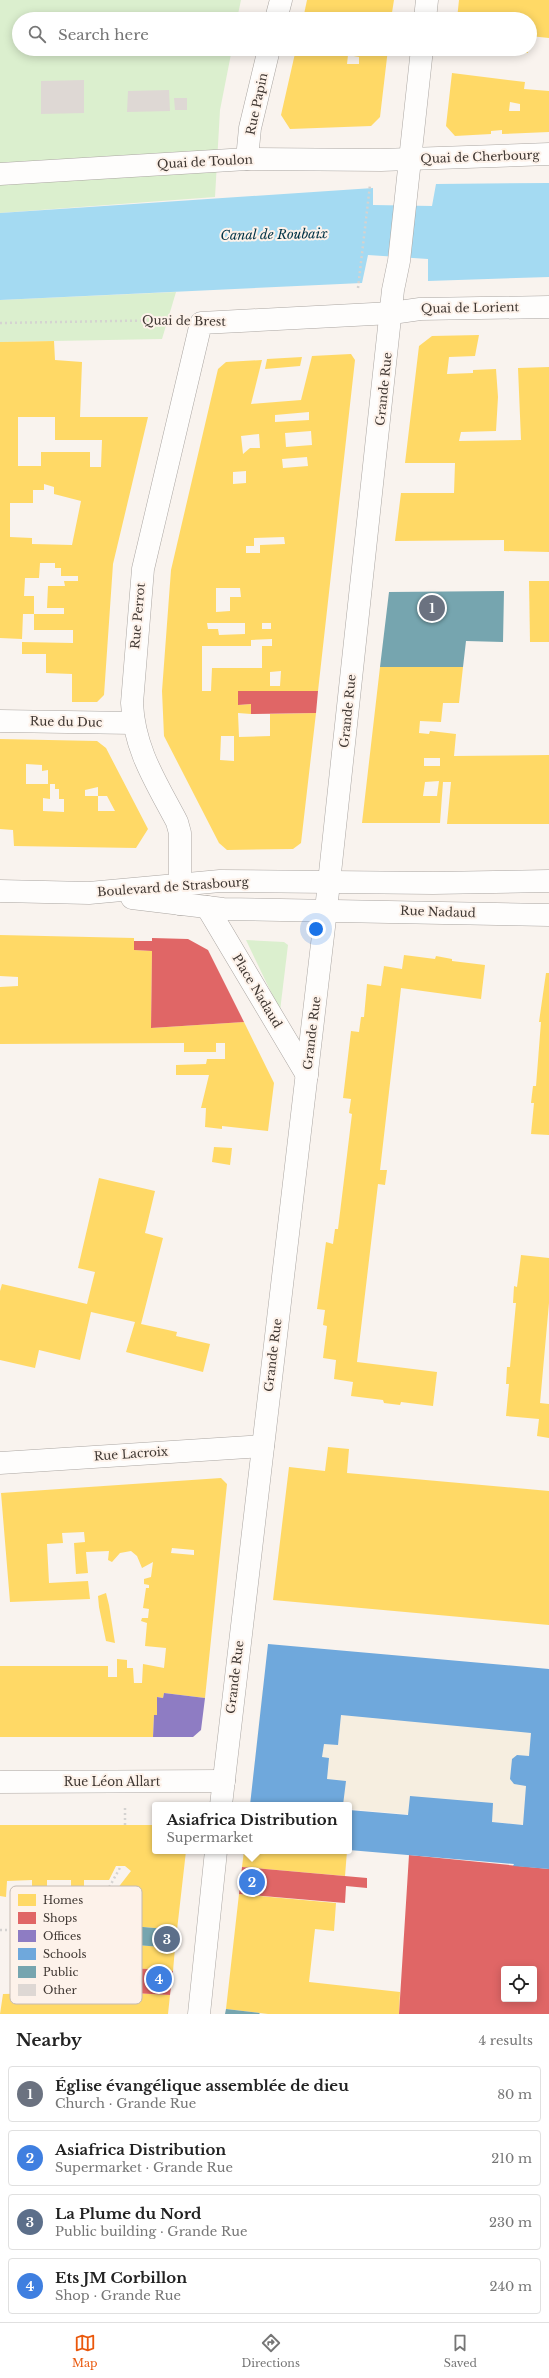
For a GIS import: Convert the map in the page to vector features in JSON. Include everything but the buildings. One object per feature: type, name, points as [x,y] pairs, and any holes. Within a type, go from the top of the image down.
[{"type":"street","points":[[278,12],[281,0]]},
{"type":"street","points":[[426,12],[427,0]]},
{"type":"street","name":"Rue Papin","points":[[247,159],[250,128],[267,56]]},
{"type":"street","points":[[410,159],[421,56]]},
{"type":"street","name":"Quai de Cherbourg","points":[[410,159],[549,154]]},
{"type":"street","name":"Quai de Toulon","points":[[0,174],[247,159],[410,159]]},
{"type":"street","name":"Grande Rue","points":[[221,1802],[262,1446],[330,883],[392,313],[393,290],[399,262],[410,159]]},
{"type":"street","name":"Quai de Lorient","points":[[392,313],[420,309],[549,307]]},
{"type":"street","name":"Quai de Brest","points":[[201,324],[392,313]]},
{"type":"street","name":"Rue Perrot","points":[[180,895],[180,833],[177,822],[141,754],[133,723],[132,703],[143,569],[201,324]]},
{"type":"street","name":"Rue du Duc","points":[[0,721],[133,723]]},
{"type":"street","points":[[330,883],[549,881]]},
{"type":"street","name":"Boulevard de Strasbourg","points":[[0,891],[180,895],[220,882],[330,883]]},
{"type":"street","name":"Boulevard de Strasbourg","points":[[180,895],[207,907],[326,910]]},
{"type":"street","name":"Place Nadaud","points":[[207,907],[307,1075]]},
{"type":"street","name":"Rue Nadaud","points":[[326,910],[549,915]]},
{"type":"street","name":"Rue Lacroix","points":[[0,1463],[262,1446]]},
{"type":"street","name":"Rue Léon Allart","points":[[0,1782],[224,1781]]},
{"type":"street","points":[[199,2014],[216,1854]]},
{"type":"path","points":[[358,289],[369,192]]},
{"type":"path","name":"Quai de Brest","points":[[0,323],[178,320],[201,324]]},
{"type":"path","points":[[110,1886],[122,1866]]},
{"type":"path","points":[[0,1930],[10,1930]]},
{"type":"shaded area","points":[[262,1690],[549,1717],[549,1827],[352,1809],[352,1802],[251,1801]]},
{"type":"green space","points":[[0,0],[241,0],[238,12],[12,12],[12,56],[231,56],[220,110],[215,197],[0,213]]},
{"type":"green space","points":[[176,292],[162,339],[0,342],[0,300]]},
{"type":"green space","points":[[246,940],[284,942],[288,945],[280,1011]]},
{"type":"water","name":"Canal de Roubaix","points":[[549,183],[549,277],[428,281],[428,259],[368,255],[362,283],[0,300],[0,213],[373,188],[373,205],[432,206],[436,184]]},
{"type":"place","name":"Église évangélique assemblée de dieu","points":[[432,608]]},
{"type":"place","name":"Asiafrica Distribution","points":[[252,1882]]},
{"type":"place","name":"La Plume du Nord","points":[[167,1939]]},
{"type":"place","name":"Ets JM Corbillon","points":[[159,1979]]}]
